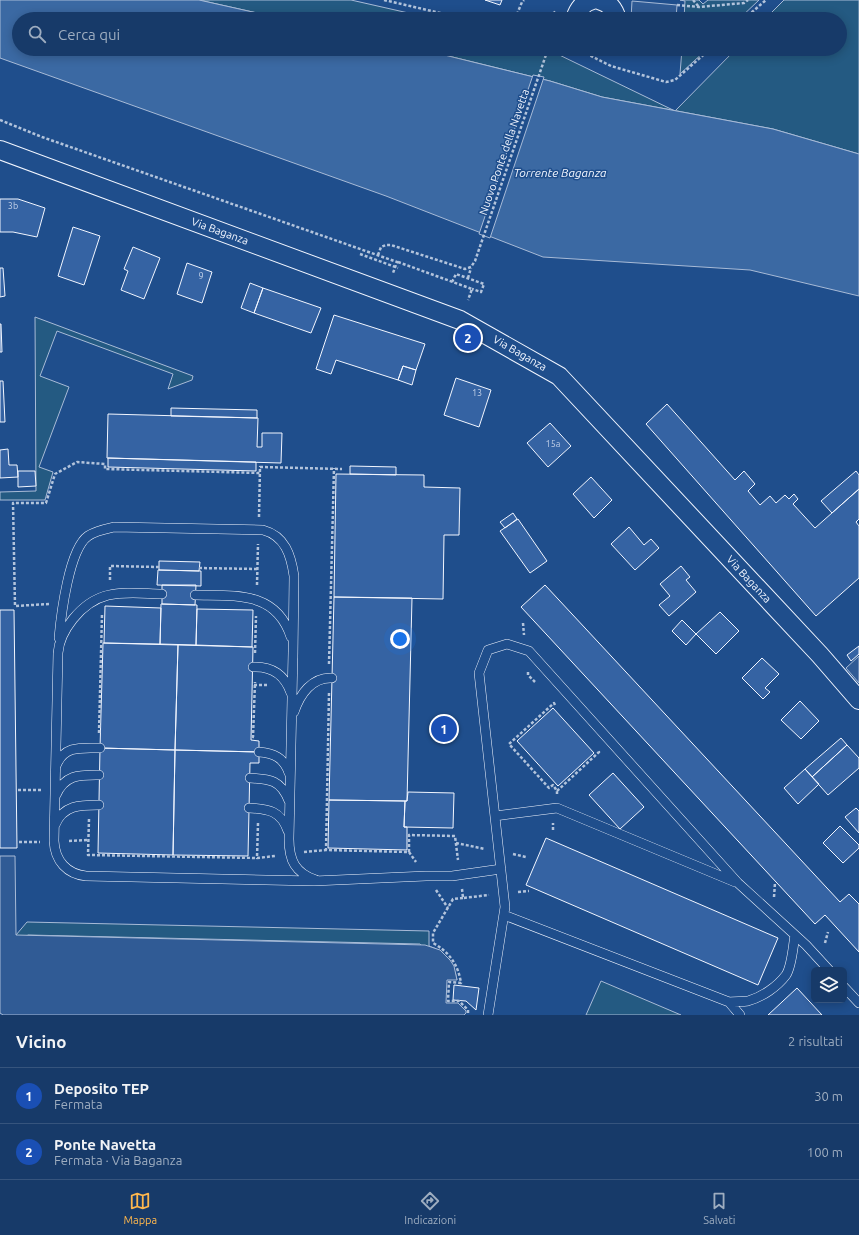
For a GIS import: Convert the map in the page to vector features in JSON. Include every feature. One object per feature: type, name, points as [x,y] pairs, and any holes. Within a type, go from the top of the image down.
[{"type":"street","points":[[578,11],[585,2],[593,0]]},
{"type":"street","points":[[599,0],[611,6],[615,12]]},
{"type":"street","name":"Via Baganza","points":[[0,150],[460,320],[559,376],[820,656],[859,700]]},
{"type":"lane","points":[[292,702],[294,576],[292,563],[282,540],[272,532],[263,530],[114,527],[86,536],[75,553],[63,603],[58,653],[54,849],[60,863],[66,869],[79,876],[325,881],[460,875],[501,869]]},
{"type":"lane","points":[[58,653],[66,628],[81,610],[90,603],[110,594],[162,594]]},
{"type":"lane","points":[[195,595],[240,596],[256,600],[272,607],[278,612],[288,628],[293,644],[293,658]]},
{"type":"lane","points":[[488,1015],[504,915],[504,894],[479,673],[488,650],[507,644],[529,652],[738,883],[795,935],[825,967]]},
{"type":"lane","points":[[253,666],[267,668],[280,674],[285,680],[292,694],[290,782]]},
{"type":"lane","points":[[292,725],[296,707],[306,691],[318,679],[330,678]]},
{"type":"lane","points":[[55,773],[56,765],[66,752],[73,749],[96,748]]},
{"type":"lane","points":[[259,752],[273,754],[284,763],[290,775],[289,839]]},
{"type":"lane","points":[[54,802],[58,790],[66,780],[71,777],[83,774],[100,775]]},
{"type":"lane","points":[[250,778],[266,779],[278,784],[287,795],[290,808]]},
{"type":"lane","points":[[54,832],[57,820],[65,811],[76,806],[94,805]]},
{"type":"lane","points":[[249,808],[265,809],[277,815],[286,825],[290,854],[298,870],[310,878],[325,881]]},
{"type":"lane","points":[[495,816],[557,808],[738,883]]},
{"type":"lane","points":[[504,915],[729,1002],[747,1001],[768,993],[786,974],[791,958],[795,935]]},
{"type":"lane","points":[[847,990],[859,1003]]},
{"type":"lane","points":[[729,1002],[740,1015]]},
{"type":"path","points":[[384,0],[436,12]]},
{"type":"path","points":[[518,12],[524,0]]},
{"type":"path","points":[[693,0],[699,7]]},
{"type":"path","points":[[677,5],[699,7],[744,3],[748,0]]},
{"type":"path","points":[[752,12],[766,0]]},
{"type":"path","points":[[555,12],[560,6]]},
{"type":"path","name":"Nuovo Ponte della Navetta","points":[[468,278],[546,56]]},
{"type":"path","points":[[591,56],[611,66],[666,82],[675,80],[702,56]]},
{"type":"path","points":[[0,120],[398,262],[452,282],[472,289],[481,292],[484,284],[456,274],[452,282]]},
{"type":"path","points":[[378,255],[381,247],[391,244],[465,269],[471,267]]},
{"type":"path","points":[[360,254],[398,268]]},
{"type":"path","points":[[393,273],[398,262]]},
{"type":"path","points":[[468,300],[472,289]]},
{"type":"path","points":[[63,603],[15,606],[13,503],[46,503],[55,474],[77,462],[105,464],[105,469],[260,473]]},
{"type":"path","points":[[334,468],[326,850],[409,852],[409,835],[455,836],[463,898]]},
{"type":"path","points":[[199,568],[258,569]]},
{"type":"path","points":[[90,603],[102,602],[99,736],[92,736],[96,748]]},
{"type":"path","points":[[557,791],[553,785],[549,788],[509,744],[554,703],[559,709]]},
{"type":"path","points":[[556,799],[557,791],[599,752],[594,746]]},
{"type":"path","points":[[94,805],[88,855],[258,858]]},
{"type":"path","points":[[553,830],[554,822]]},
{"type":"path","points":[[468,1015],[468,1010],[459,1001],[448,1001],[449,982],[461,983],[456,964],[448,953],[433,942],[433,933],[453,899],[529,891]]},
{"type":"shaded area","points":[[199,0],[351,0],[404,12],[253,12]]},
{"type":"shaded area","points":[[680,0],[699,0],[703,4],[708,0],[759,0],[746,12],[684,12],[685,1]]},
{"type":"shaded area","points":[[784,0],[859,0],[859,154],[773,129],[675,111],[729,56],[847,56],[847,12],[772,12]]},
{"type":"shaded area","points":[[632,1],[677,5],[676,12],[631,12]]},
{"type":"shaded area","points":[[448,56],[562,56],[674,110],[602,97],[550,81]]},
{"type":"shaded area","points":[[681,56],[699,56],[680,74]]},
{"type":"shaded area","points":[[35,317],[193,376],[192,380],[168,389],[173,374],[57,331],[40,376],[69,387],[39,467],[53,472],[45,500],[0,500],[0,492],[36,491]]},
{"type":"shaded area","points":[[859,656],[859,683],[846,668]]},
{"type":"shaded area","points":[[0,856],[15,856],[16,935],[425,945],[440,950],[454,966],[457,980],[447,980],[446,1003],[458,1003],[466,1011],[466,1013],[464,1015],[3,1015],[0,1013]]},
{"type":"shaded area","points":[[27,922],[429,931],[429,946],[440,951],[448,958],[454,968],[457,980],[420,944],[28,935],[22,939],[16,935]]},
{"type":"shaded area","points":[[601,981],[681,1015],[586,1015]]},
{"type":"water","name":"Torrente Baganza","points":[[0,0],[199,0],[253,12],[12,12],[12,56],[448,56],[550,81],[602,97],[773,129],[859,154],[859,296],[750,270],[543,257],[386,196],[0,58]]},
{"type":"pier","points":[[533,75],[544,77],[490,238],[479,234]]},
{"type":"building","points":[[485,0],[502,0],[500,5]]},
{"type":"building","points":[[0,199],[18,199],[45,208],[37,237],[13,232],[0,232]]},
{"type":"building","points":[[73,227],[100,236],[84,285],[58,276]]},
{"type":"building","points":[[133,247],[160,258],[144,299],[121,290],[128,271],[124,269]]},
{"type":"building","points":[[187,263],[212,272],[202,303],[177,294]]},
{"type":"building","points":[[0,268],[3,268],[5,296],[0,297]]},
{"type":"building","points":[[250,283],[263,288],[254,313],[241,308]]},
{"type":"building","points":[[263,288],[321,308],[311,333],[254,313]]},
{"type":"building","points":[[334,315],[425,344],[416,370],[403,366],[398,380],[336,360],[331,374],[316,369]]},
{"type":"building","points":[[1,324],[2,352],[0,352]]},
{"type":"building","points":[[403,366],[416,370],[412,385],[398,380]]},
{"type":"building","points":[[456,378],[491,390],[479,427],[444,415]]},
{"type":"building","points":[[0,381],[3,381],[5,422],[0,422]]},
{"type":"building","points":[[667,404],[735,480],[744,471],[755,484],[748,491],[760,505],[770,496],[776,503],[785,495],[789,499],[794,494],[798,499],[793,504],[815,528],[859,489],[859,519],[856,522],[859,526],[859,578],[816,616],[646,424]]},
{"type":"building","points":[[171,408],[257,410],[257,418],[171,416]]},
{"type":"building","points":[[108,414],[258,418],[257,447],[262,447],[262,433],[282,433],[281,463],[107,458]]},
{"type":"building","points":[[550,423],[571,446],[548,467],[527,443]]},
{"type":"building","points":[[8,449],[9,465],[17,465],[18,477],[0,478],[0,450]]},
{"type":"building","points":[[108,458],[256,462],[256,471],[108,467]]},
{"type":"building","points":[[350,466],[396,467],[396,475],[350,474]]},
{"type":"building","points":[[18,471],[35,471],[36,486],[18,487]]},
{"type":"building","points":[[856,471],[859,475],[859,489],[832,513],[821,501]]},
{"type":"building","points":[[336,474],[424,475],[424,487],[460,488],[459,535],[444,535],[443,599],[334,597]]},
{"type":"building","points":[[591,477],[612,500],[594,518],[573,494]]},
{"type":"building","points":[[513,513],[517,519],[505,528],[500,522]]},
{"type":"building","points":[[518,519],[547,561],[530,573],[500,531]]},
{"type":"building","points":[[629,527],[644,545],[651,539],[659,548],[635,570],[611,544]]},
{"type":"building","points":[[159,561],[200,562],[199,571],[159,570]]},
{"type":"building","points":[[681,566],[690,577],[686,580],[696,592],[669,616],[659,605],[670,596],[660,584]]},
{"type":"building","points":[[158,570],[201,571],[201,586],[157,585]]},
{"type":"building","points":[[162,585],[196,585],[195,605],[162,604]]},
{"type":"building","points":[[545,585],[840,902],[849,894],[859,904],[859,952],[825,915],[815,924],[521,607]]},
{"type":"building","points":[[334,597],[412,598],[407,801],[329,800]]},
{"type":"building","points":[[161,604],[197,605],[196,645],[160,644]]},
{"type":"building","points":[[105,606],[161,608],[160,644],[104,643]]},
{"type":"building","points":[[197,609],[253,610],[252,647],[196,645]]},
{"type":"building","points":[[0,610],[14,610],[17,848],[0,848]]},
{"type":"building","points":[[720,612],[739,631],[716,654],[696,634]]},
{"type":"building","points":[[682,620],[696,634],[686,645],[672,631]]},
{"type":"building","points":[[103,643],[178,645],[175,750],[100,748]]},
{"type":"building","points":[[178,645],[253,647],[251,740],[259,741],[259,752],[175,750]]},
{"type":"building","points":[[859,646],[859,654],[851,661],[847,655]]},
{"type":"building","points":[[762,658],[779,674],[765,688],[770,692],[763,699],[742,678]]},
{"type":"building","points":[[800,701],[819,721],[801,739],[781,720]]},
{"type":"building","points":[[553,708],[594,753],[558,786],[517,741]]},
{"type":"building","points":[[841,738],[847,745],[812,777],[805,769]]},
{"type":"building","points":[[847,745],[859,758],[859,768],[828,795],[812,777]]},
{"type":"building","points":[[100,748],[175,750],[173,855],[98,853]]},
{"type":"building","points":[[175,750],[259,752],[259,763],[250,763],[248,856],[173,855]]},
{"type":"building","points":[[805,769],[819,784],[798,804],[784,788]]},
{"type":"building","points":[[613,773],[644,807],[620,829],[589,795]]},
{"type":"building","points":[[408,792],[454,793],[453,828],[404,827],[405,801],[407,801]]},
{"type":"building","points":[[329,800],[405,801],[404,827],[407,827],[407,850],[328,848]]},
{"type":"building","points":[[856,808],[859,811],[859,833],[845,817]]},
{"type":"building","points":[[840,826],[859,845],[859,848],[843,863],[823,843]]},
{"type":"building","points":[[546,838],[778,938],[758,985],[526,885]]},
{"type":"building","points":[[454,985],[479,988],[476,1010],[466,1001],[453,1000]]},
{"type":"building","points":[[797,988],[822,1015],[768,1015]]},
{"type":"place","name":"Ponte Navetta","points":[[468,338]]},
{"type":"place","name":"Deposito TEP","points":[[444,729]]}]
